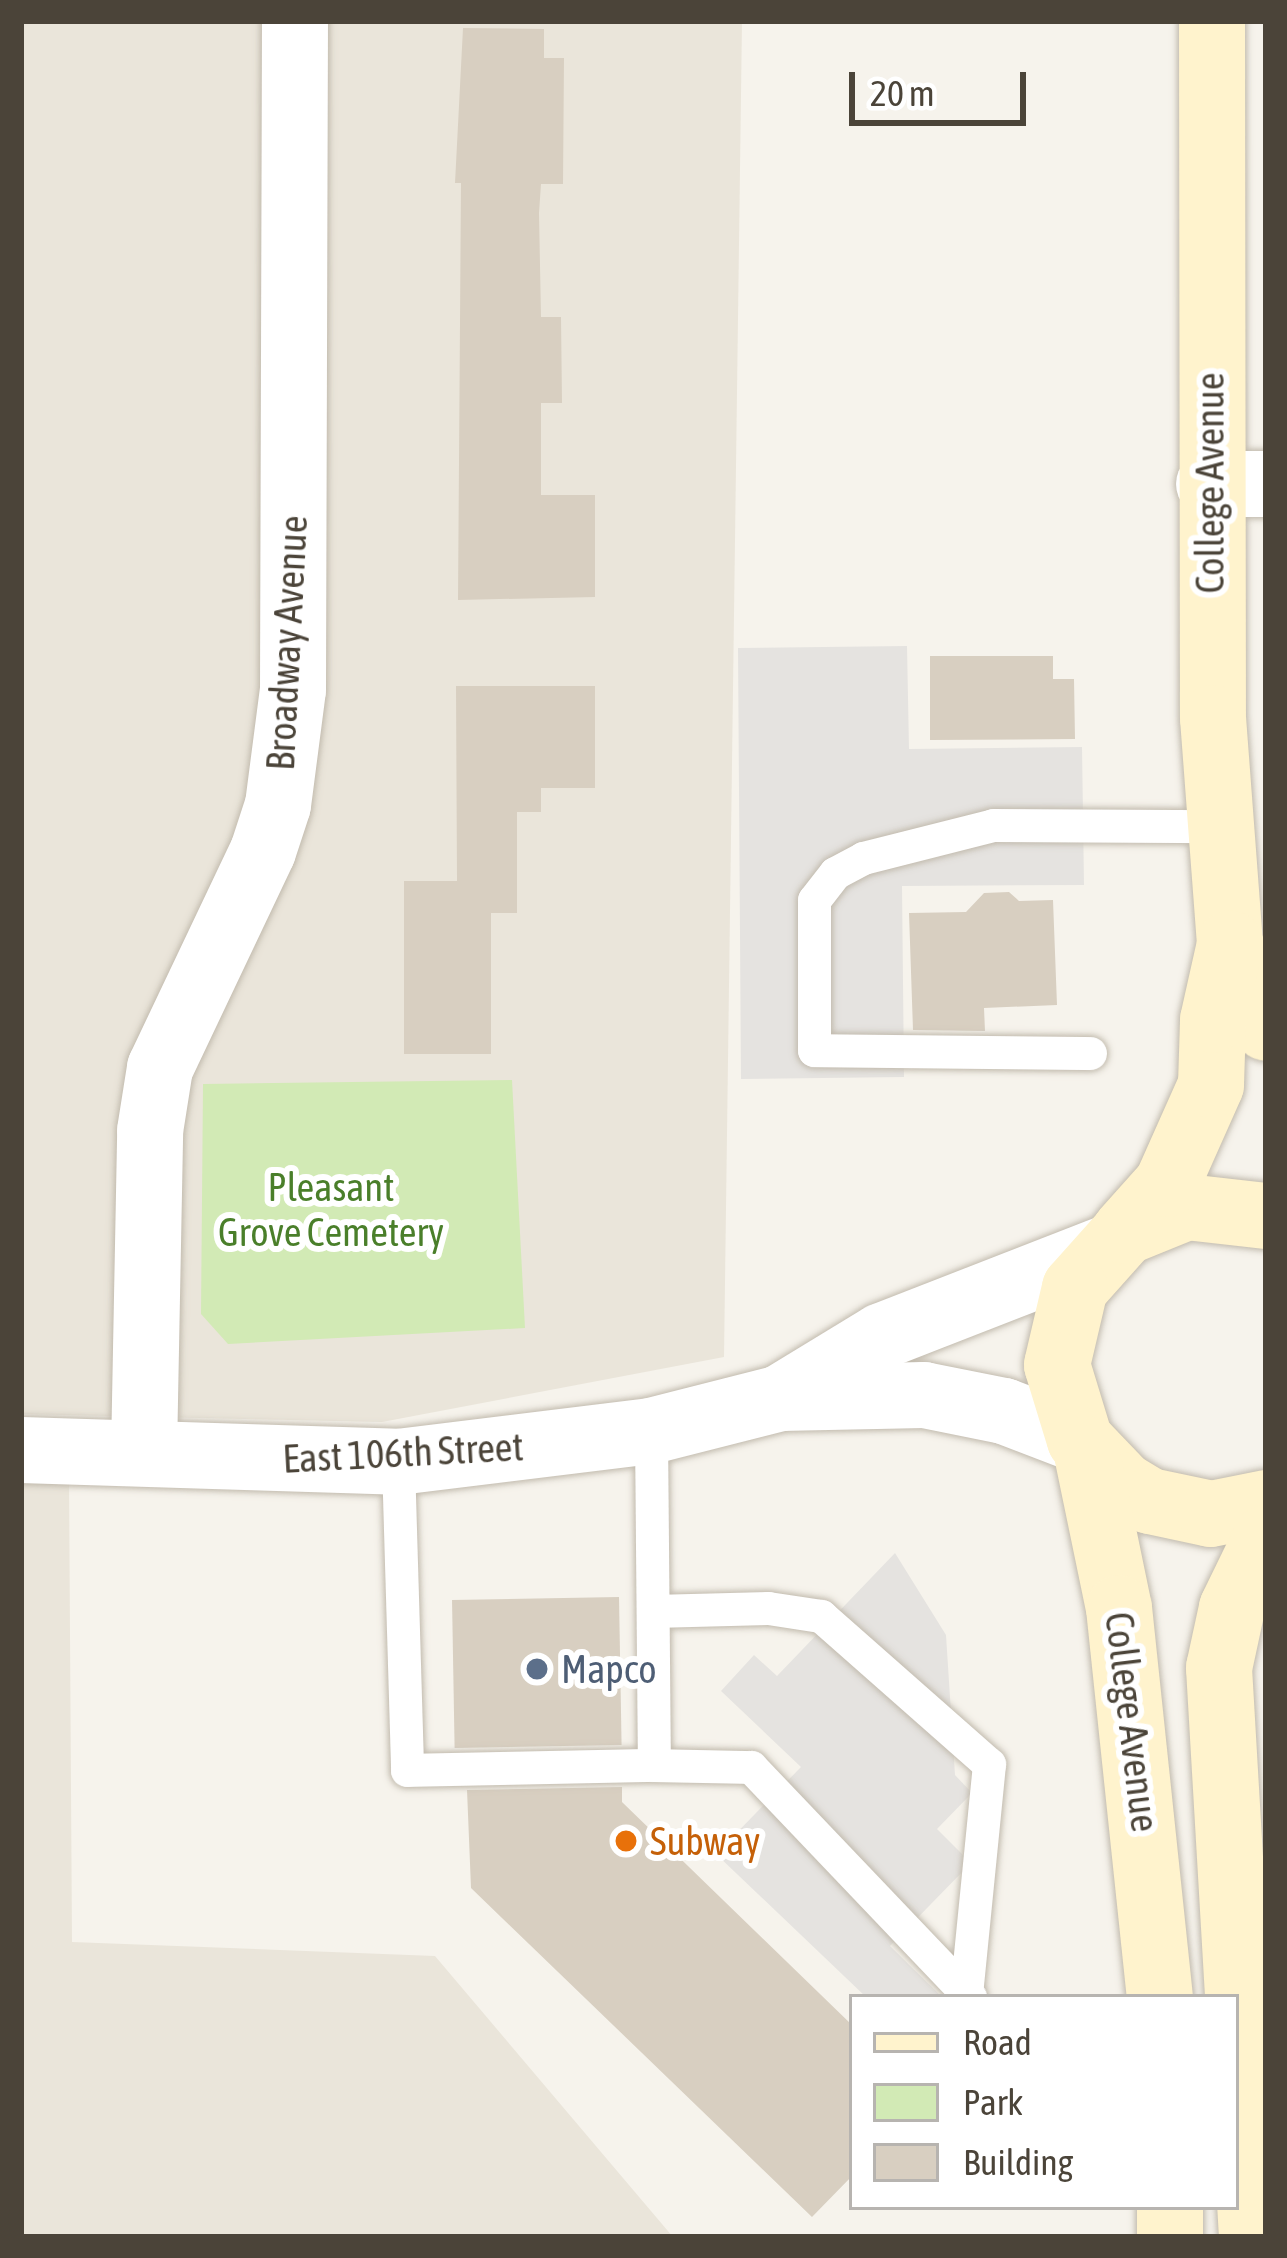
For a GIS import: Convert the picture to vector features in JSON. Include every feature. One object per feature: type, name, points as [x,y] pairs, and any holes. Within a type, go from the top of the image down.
[{"type":"main road","name":"College Avenue","points":[[1212,21],[1237,484],[1222,826],[1266,1028]]},
{"type":"main road","name":"College Avenue","points":[[1160,1994],[1119,1607],[1083,1445],[1060,1391],[1059,1339],[1075,1288],[1167,1184],[1211,1085],[1214,1020],[1248,944]]},
{"type":"main road","points":[[1114,1241],[1187,1207],[1266,1216]]},
{"type":"main road","points":[[1083,1445],[1123,1485],[1180,1510],[1211,1514],[1266,1503]]},
{"type":"main road","points":[[1252,2237],[1251,1882],[1219,1668],[1232,1607],[1266,1538]]},
{"type":"street","name":"Broadway Avenue","points":[[144,1453],[150,1131],[160,1068],[263,851],[278,805],[293,690],[295,21]]},
{"type":"street","name":"East 106th Street","points":[[780,1398],[882,1336],[1114,1241]]},
{"type":"street","name":"East 106th Street","points":[[21,1450],[398,1462],[651,1430],[780,1398],[957,1398],[1083,1445]]},
{"type":"lane","points":[[1090,1053],[814,1050],[814,900],[835,873],[862,858],[993,825],[1222,826]]},
{"type":"lane","points":[[651,1430],[654,1765]]},
{"type":"lane","points":[[398,1462],[407,1770],[751,1767],[967,1994]]},
{"type":"lane","points":[[653,1612],[768,1607],[821,1616],[989,1764],[968,1994]]},
{"type":"shaded area","points":[[21,21],[742,21],[724,1357],[382,1422],[21,1414]]},
{"type":"shaded area","points":[[907,646],[909,749],[1082,747],[1084,885],[902,886],[904,1077],[741,1079],[738,648]]},
{"type":"shaded area","points":[[21,1479],[69,1479],[72,1942],[435,1956],[673,2237],[21,2237]]},
{"type":"shaded area","points":[[895,1553],[946,1635],[955,1775],[972,1793],[937,1829],[971,1863],[890,1946],[939,1994],[863,1994],[716,1854],[801,1767],[721,1691],[754,1655],[777,1676]]},
{"type":"green space","name":"Pleasant Grove Cemetery","points":[[512,1080],[525,1328],[228,1344],[201,1314],[203,1084]]},
{"type":"building","points":[[463,28],[544,29],[544,58],[564,58],[563,184],[541,184],[539,213],[541,317],[561,317],[562,403],[541,403],[541,495],[595,495],[595,597],[458,600],[461,183],[455,183]]},
{"type":"building","points":[[930,656],[1053,656],[1053,679],[1074,679],[1075,739],[930,740]]},
{"type":"building","points":[[456,686],[595,686],[595,788],[541,788],[541,812],[517,812],[517,913],[491,913],[491,1054],[404,1054],[404,881],[457,881]]},
{"type":"building","points":[[1009,892],[1019,901],[1053,900],[1057,1005],[984,1008],[985,1031],[913,1030],[909,913],[966,912],[984,893]]},
{"type":"building","name":"Mapco","points":[[619,1597],[622,1745],[455,1748],[452,1600]]},
{"type":"building","points":[[622,1787],[622,1802],[849,2022],[849,2179],[812,2217],[471,1888],[467,1790]]},
{"type":"place","name":"Mapco","points":[[537,1669]]},
{"type":"place","name":"Subway","points":[[626,1841]]}]
